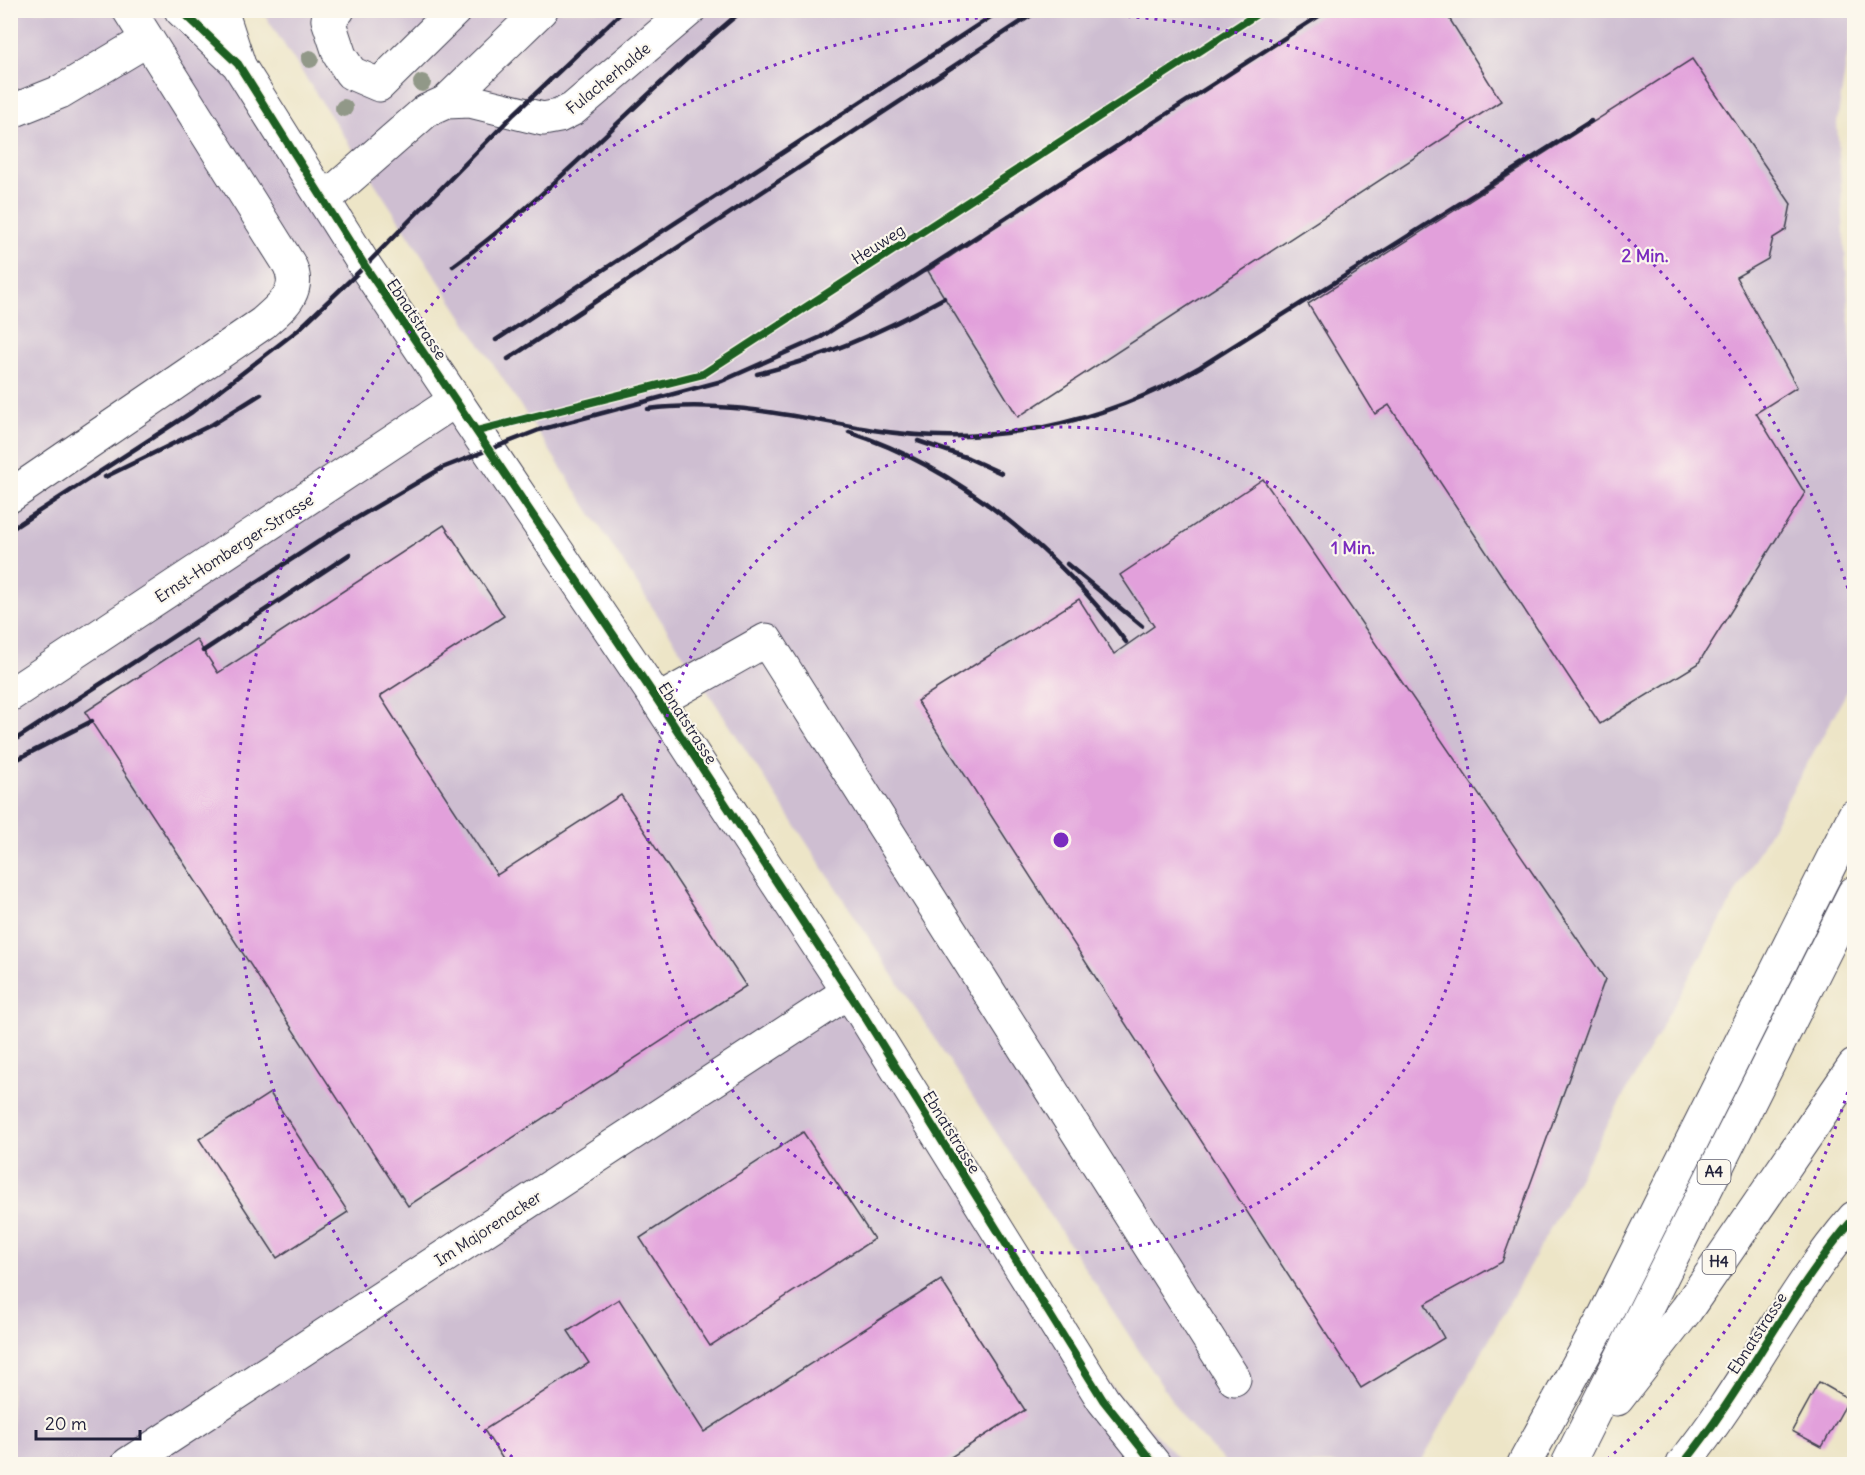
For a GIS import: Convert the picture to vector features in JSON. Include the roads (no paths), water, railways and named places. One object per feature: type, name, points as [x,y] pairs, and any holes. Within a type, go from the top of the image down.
[{"type":"main road","points":[[10,496],[263,323],[292,293],[294,273],[289,264],[129,10]]},
{"type":"main road","name":"Ebnatstrasse","points":[[181,10],[238,64],[365,266],[658,701],[848,992],[1103,1400],[1154,1464]]},
{"type":"main road","name":"Ebnatstrasse","points":[[222,10],[238,64]]},
{"type":"main road","points":[[327,14],[340,56],[351,73],[379,85],[455,10]]},
{"type":"main road","name":"Fulacherhalde","points":[[324,200],[426,111],[446,102],[541,10]]},
{"type":"main road","name":"Fulacherhalde","points":[[446,102],[470,101],[543,119],[559,116],[573,109],[689,10]]},
{"type":"main road","points":[[10,112],[60,92],[147,40]]},
{"type":"main road","name":"Ernst-Homberger-Strasse","points":[[10,695],[456,400]]},
{"type":"main road","points":[[658,701],[765,640],[1234,1379]]},
{"type":"main road","name":"A4","points":[[1524,1464],[1601,1323],[1854,816]]},
{"type":"main road","name":"A4","points":[[1571,1458],[1854,893]]},
{"type":"main road","name":"Im Majorenacker","points":[[128,1464],[848,992]]},
{"type":"main road","name":"H4","points":[[1571,1458],[1663,1343],[1854,1066]]},
{"type":"main road","name":"Ebnatstrasse","points":[[1683,1464],[1714,1423],[1826,1254],[1854,1218]]},
{"type":"railway","points":[[10,530],[192,412],[298,330],[365,266],[514,114],[624,10]]},
{"type":"railway","points":[[453,266],[529,205],[706,41],[743,10]]},
{"type":"railway","points":[[496,340],[1001,10]]},
{"type":"railway","points":[[508,359],[1039,10]]},
{"type":"railway","points":[[10,743],[338,529],[442,468],[539,430],[722,381],[821,337],[1328,10]]},
{"type":"railway","points":[[648,409],[676,406],[733,408],[873,430],[916,435],[959,436],[1001,434],[1083,418],[1123,404],[1200,367],[1591,121]]},
{"type":"railway","points":[[757,374],[829,352],[899,322],[944,298]]},
{"type":"railway","points":[[105,477],[213,424],[261,394]]},
{"type":"railway","points":[[849,432],[889,447],[929,467],[967,490],[1003,516],[1069,576],[1126,642]]},
{"type":"railway","points":[[918,441],[968,458],[1001,473]]},
{"type":"railway","points":[[203,651],[350,554]]},
{"type":"railway","points":[[1067,564],[1142,626]]},
{"type":"railway","points":[[10,763],[92,721]]}]
